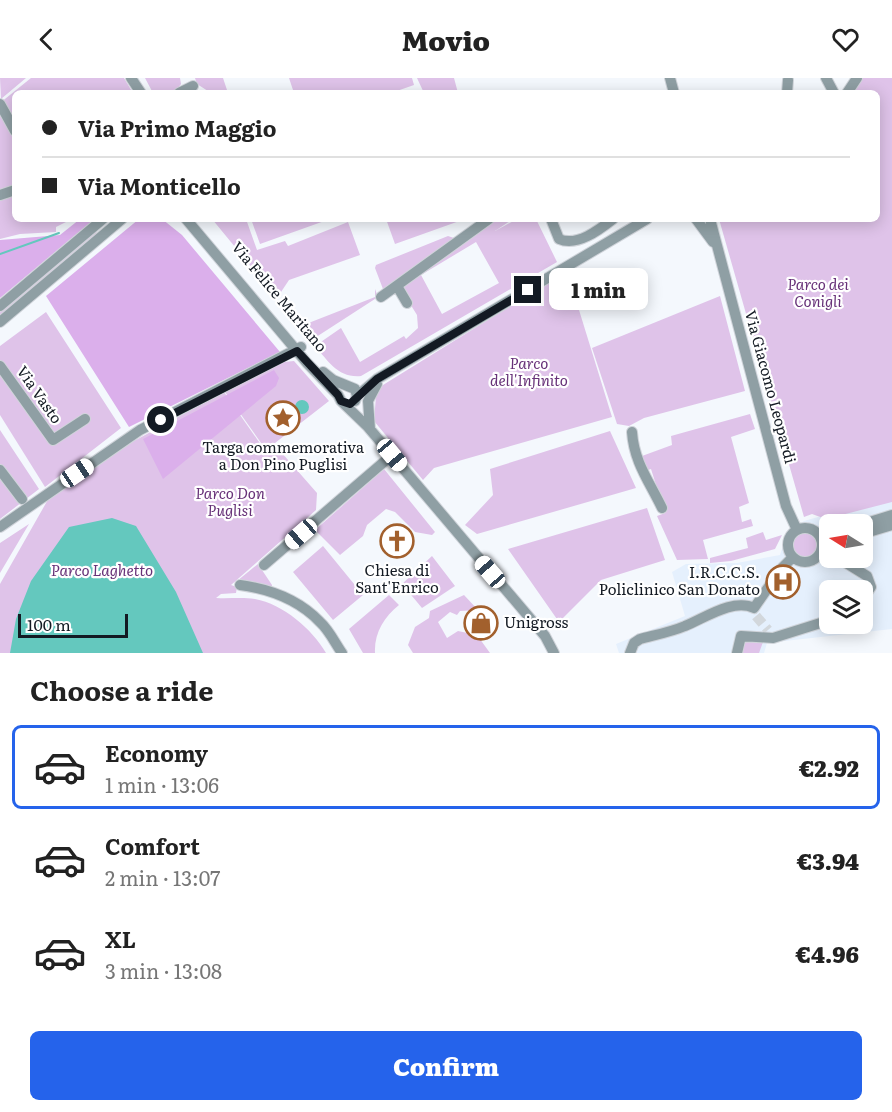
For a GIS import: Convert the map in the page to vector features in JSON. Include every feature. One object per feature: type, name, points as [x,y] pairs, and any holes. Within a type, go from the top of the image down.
[{"type":"street","points":[[787,90],[788,80]]},
{"type":"street","points":[[185,90],[193,86]]},
{"type":"street","points":[[0,104],[9,126]]},
{"type":"street","points":[[0,306],[99,222]]},
{"type":"street","points":[[103,222],[109,230]]},
{"type":"street","points":[[0,322],[118,222]]},
{"type":"street","name":"Via Felice Maritano","points":[[189,222],[341,401],[352,395]]},
{"type":"street","name":"Via Felice Maritano","points":[[196,222],[299,349],[329,378],[352,395],[370,429],[545,636],[554,653]]},
{"type":"street","points":[[381,297],[485,222]]},
{"type":"street","points":[[552,222],[559,239],[565,242],[581,238],[608,222]]},
{"type":"street","points":[[352,395],[643,222]]},
{"type":"street","name":"Via Giacomo Leopardi","points":[[703,222],[717,251],[786,506],[797,530]]},
{"type":"street","points":[[397,286],[408,303]]},
{"type":"street","points":[[0,527],[140,430],[299,349]]},
{"type":"street","name":"Via Vasto","points":[[0,366],[53,440],[85,419]]},
{"type":"street","points":[[370,429],[367,416],[370,395],[379,381],[398,366]]},
{"type":"street","points":[[632,432],[637,464],[646,475],[662,508]]},
{"type":"street","points":[[264,565],[392,455]]},
{"type":"street","points":[[0,470],[22,499]]},
{"type":"street","points":[[873,521],[892,515]]},
{"type":"street","points":[[873,531],[892,525]]},
{"type":"street","points":[[819,538],[810,529],[797,530],[788,540],[789,550],[799,561],[809,561],[819,553]]},
{"type":"street","points":[[630,653],[634,643],[640,639],[685,626],[733,606],[746,604],[755,612],[781,569],[793,556]]},
{"type":"street","points":[[854,568],[867,576],[869,580]]},
{"type":"street","points":[[240,585],[267,589],[291,601],[321,622],[342,653]]},
{"type":"street","points":[[737,653],[741,636],[770,634],[819,623]]},
{"type":"shaded area","points":[[76,222],[91,222],[0,298],[0,240],[60,235]]},
{"type":"shaded area","points":[[135,222],[166,222],[182,235],[280,352],[129,427],[46,296]]},
{"type":"shaded area","points":[[274,370],[279,378],[276,386],[163,479],[143,439]]},
{"type":"shaded area","points":[[302,400],[307,402],[309,407],[307,412],[302,414],[297,412],[295,407],[297,402]]},
{"type":"shaded area","name":"I.R.C.C.S. Policlinico San Donato","points":[[892,496],[892,629],[873,631],[873,580],[819,580],[819,634],[847,634],[767,643],[764,653],[619,653],[616,644],[685,616],[672,572],[686,564],[737,563],[780,555],[787,533],[804,521],[819,517],[819,568],[873,568],[873,514],[829,514]]},
{"type":"shaded area","points":[[112,518],[136,526],[176,592],[203,653],[10,653],[16,619],[31,581],[69,527]]},
{"type":"green space","points":[[0,78],[26,78],[1,99]]},
{"type":"green space","points":[[31,78],[124,78],[131,90],[16,90]]},
{"type":"green space","points":[[145,78],[180,78],[181,84],[176,90],[151,90]]},
{"type":"green space","points":[[195,78],[223,78],[227,90],[206,90],[197,84]]},
{"type":"green space","points":[[289,78],[412,78],[414,85],[400,90],[293,90]]},
{"type":"green space","points":[[417,78],[454,78],[457,90],[423,90]]},
{"type":"green space","name":"Parco dei Conigli","points":[[863,78],[892,78],[892,502],[845,514],[819,514],[819,516],[812,514],[804,517],[720,222],[880,222],[880,90],[855,90]]},
{"type":"green space","points":[[12,93],[12,222],[66,222],[56,227],[56,232],[20,234],[0,239],[0,103]]},
{"type":"green space","points":[[214,222],[247,222],[257,250],[285,241],[288,246],[348,222],[360,255],[289,280],[277,298]]},
{"type":"green space","points":[[252,222],[322,222],[260,244]]},
{"type":"green space","points":[[387,222],[457,222],[395,244]]},
{"type":"green space","points":[[489,222],[508,222],[495,231],[512,222],[537,222],[557,262],[361,376],[340,372],[315,346],[341,328],[360,362],[404,336],[406,339],[418,328],[417,315],[399,286]],"holes":[[[476,242],[499,283],[442,314],[421,275]]]},
{"type":"green space","points":[[95,230],[98,235],[0,318],[0,312]]},
{"type":"green space","points":[[448,236],[457,239],[385,291],[383,289],[376,265]]},
{"type":"green space","name":"Parco dell'Infinito","points":[[567,271],[612,417],[434,468],[423,480],[374,421],[376,396],[383,385]]},
{"type":"green space","points":[[375,289],[378,297],[310,341],[285,310],[297,313],[306,324],[375,297]]},
{"type":"green space","points":[[720,296],[745,391],[644,418],[629,426],[617,424],[592,348]]},
{"type":"green space","points":[[46,312],[121,428],[45,487],[0,415],[0,346]]},
{"type":"green space","points":[[294,361],[329,401],[266,450],[225,392],[284,362]]},
{"type":"green space","points":[[224,392],[266,452],[274,444],[317,493],[316,510],[231,585],[237,587],[236,593],[221,594],[216,598],[255,599],[276,606],[305,627],[326,653],[0,653],[0,584],[50,496],[134,441]]},
{"type":"green space","points":[[750,414],[755,429],[731,437],[749,503],[739,507],[742,522],[751,519],[753,526],[703,540],[708,559],[677,560],[657,516],[665,513],[651,469],[645,471],[642,456],[672,445],[671,436]]},
{"type":"green space","points":[[0,430],[39,489],[0,519]]},
{"type":"green space","points":[[610,431],[636,488],[477,534],[465,525],[493,495],[490,469]]},
{"type":"green space","points":[[384,469],[435,532],[432,535],[415,532],[395,512],[386,509],[367,525],[363,536],[340,555],[315,530]]},
{"type":"green space","points":[[647,508],[665,560],[601,580],[559,622],[508,549]]},
{"type":"green space","points":[[29,524],[0,573],[0,543]]},
{"type":"green space","points":[[763,532],[766,540],[782,535],[775,549],[731,561],[710,563],[710,558],[748,548],[746,538]]},
{"type":"green space","points":[[805,533],[814,536],[817,545],[814,554],[805,557],[796,554],[793,545],[796,536]]},
{"type":"green space","points":[[323,546],[363,595],[333,620],[293,572]]},
{"type":"green space","points":[[432,556],[455,586],[422,608],[402,584]]},
{"type":"green space","points":[[258,564],[272,585],[272,588],[237,581]]},
{"type":"green space","points":[[389,595],[399,605],[381,626],[376,639],[375,653],[363,653],[349,629]]},
{"type":"green space","points":[[464,595],[478,610],[460,611],[457,615],[450,612],[438,622],[447,638],[458,631],[477,635],[490,653],[413,653],[408,645],[415,627],[429,618],[430,611]]},
{"type":"green space","points":[[742,639],[763,642],[759,653],[740,653]]},
{"type":"waterway","points":[[0,254],[59,233]]},
{"type":"tunnel","points":[[756,616],[768,630]]},
{"type":"place","name":"Targa commemorativa a Don Pino Puglisi","points":[[283,418]]},
{"type":"place","name":"Chiesa di Sant'Enrico","points":[[397,541]]},
{"type":"place","name":"I.R.C.C.S. Policlinico San Donato","points":[[783,582]]},
{"type":"place","name":"Unigross","points":[[481,623]]},
{"type":"route","points":[[161,420],[297,351],[338,395],[343,404],[353,403],[357,396],[377,379],[528,290]]},
{"type":"park label","name":"Parco Don Puglisi","points":[[230,502]]},
{"type":"park label","name":"Parco Laghetto","points":[[102,571]]}]
